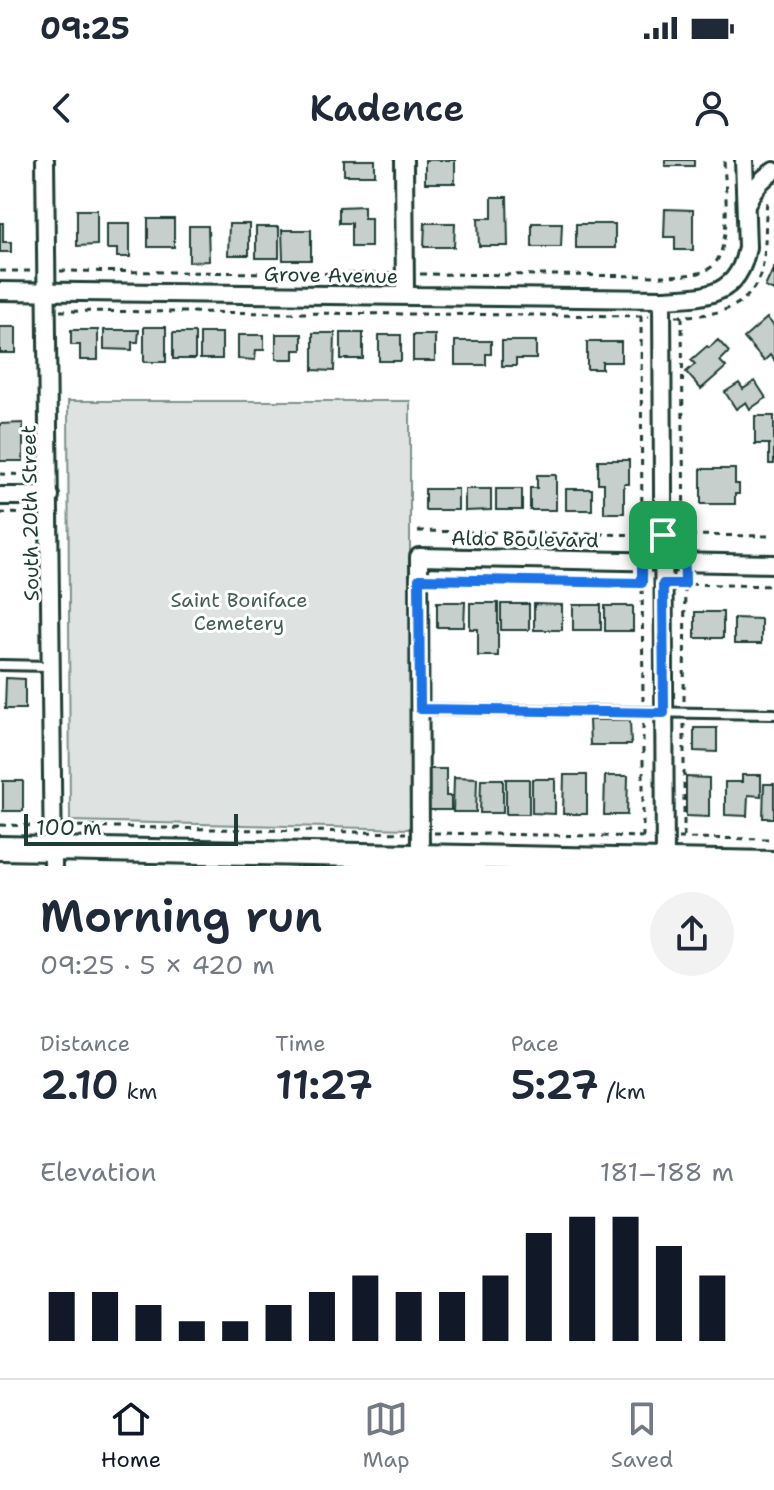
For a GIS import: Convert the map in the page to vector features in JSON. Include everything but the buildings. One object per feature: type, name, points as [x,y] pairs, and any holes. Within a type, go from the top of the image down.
[{"type":"street","name":"South 20th Street","points":[[45,160],[53,858]]},
{"type":"street","points":[[404,160],[405,295]]},
{"type":"street","name":"Grove Avenue","points":[[0,291],[703,297],[724,288],[733,280],[745,258],[744,160]]},
{"type":"street","points":[[746,207],[754,188],[774,171]]},
{"type":"street","points":[[662,299],[665,864]]},
{"type":"street","points":[[0,496],[50,496]]},
{"type":"street","name":"Aldo Boulevard","points":[[419,579],[419,557],[774,564]]},
{"type":"street","points":[[419,579],[420,856]]},
{"type":"street","points":[[0,848],[53,858],[359,860],[420,856],[665,864],[774,863]]},
{"type":"lane","points":[[0,665],[52,666]]},
{"type":"lane","points":[[420,709],[774,714]]},
{"type":"path","points":[[0,271],[668,276],[698,273],[717,262],[724,245],[724,160]]},
{"type":"path","points":[[641,316],[642,583]]},
{"type":"path","points":[[682,316],[685,584]]},
{"type":"path","points":[[0,474],[50,475]]},
{"type":"path","points":[[0,513],[50,514]]},
{"type":"path","points":[[418,531],[774,536]]},
{"type":"path","points":[[419,579],[774,586]]},
{"type":"path","points":[[0,825],[774,839]]},
{"type":"green space","name":"Saint Boniface Cemetery","points":[[68,401],[410,401],[410,829],[70,821]]},
{"type":"route","points":[[642,534],[663,535],[684,535],[685,584],[663,584],[664,713],[420,709],[419,579],[642,583],[642,534]]}]
